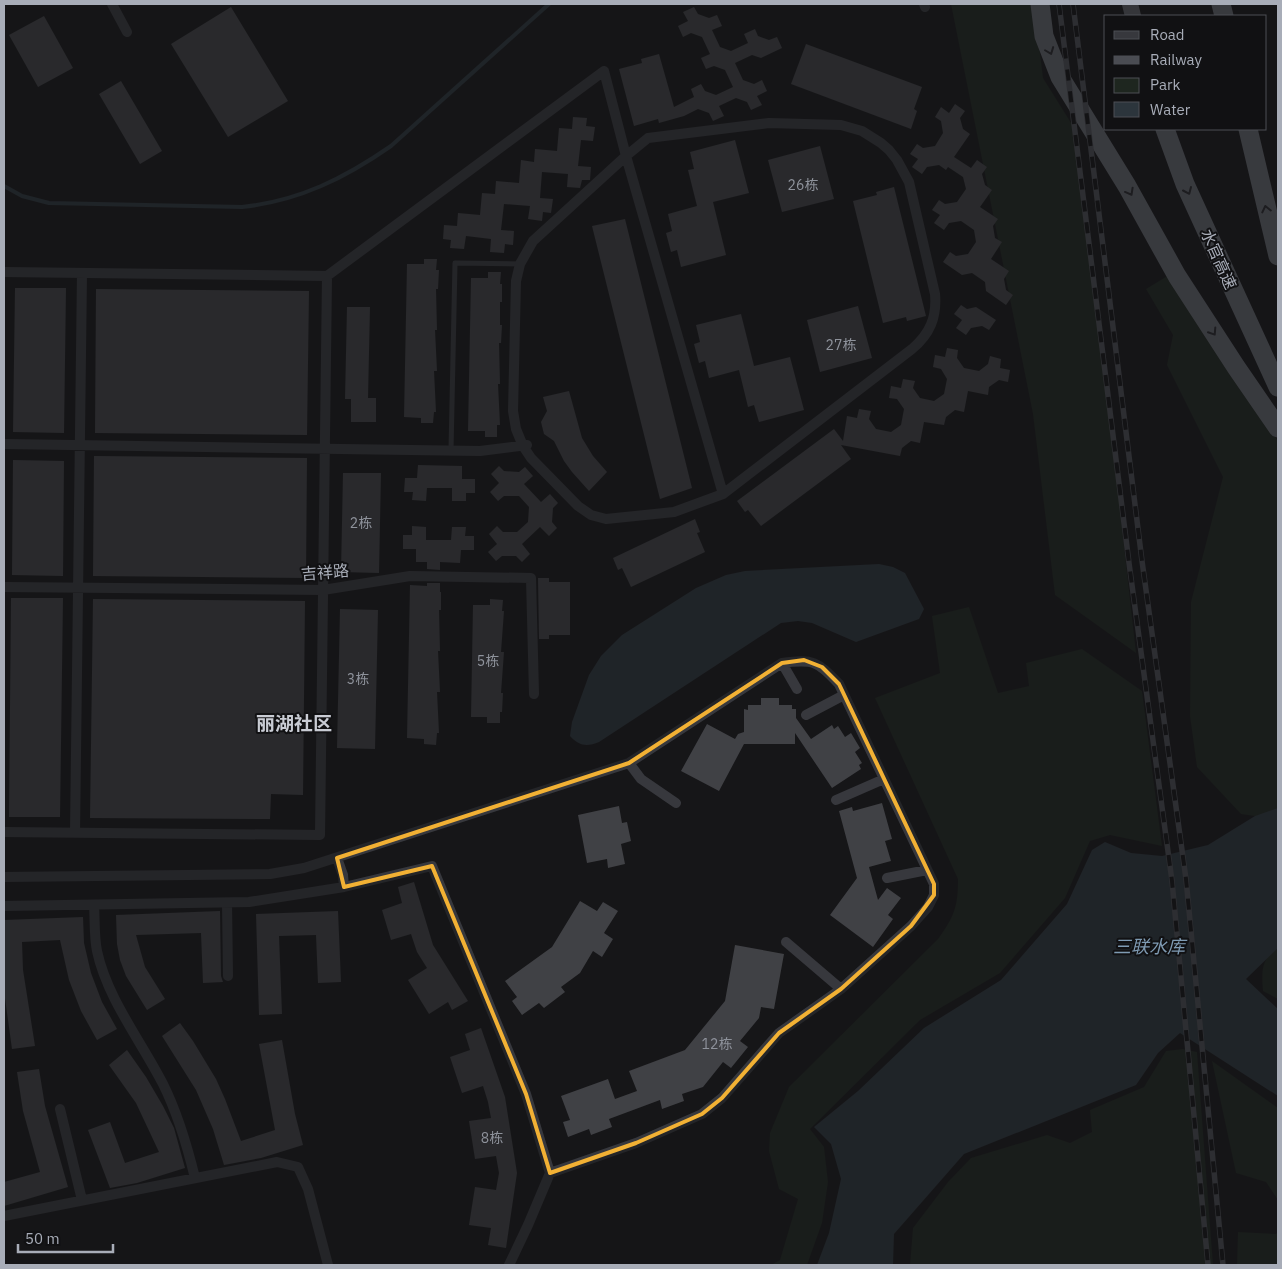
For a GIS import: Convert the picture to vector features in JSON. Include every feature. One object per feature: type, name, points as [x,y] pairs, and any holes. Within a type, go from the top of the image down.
[{"type":"highway","points":[[1040,4],[1044,36],[1060,77],[1127,186],[1177,276],[1278,428]]},
{"type":"highway","name":"水官高速","points":[[1165,130],[1185,184],[1278,387]]},
{"type":"highway","points":[[1248,130],[1278,256]]},
{"type":"street","points":[[112,4],[127,32]]},
{"type":"street","points":[[4,272],[327,276],[604,71],[626,156],[723,494]]},
{"type":"street","points":[[769,123],[835,125],[862,131],[881,143],[897,160],[909,182],[935,294],[935,312],[930,329],[919,344],[723,494],[674,512],[606,520],[591,515],[578,506],[540,469],[516,429],[513,411],[516,281],[520,264],[527,248],[538,235],[626,156],[648,138],[769,123]]},
{"type":"street","points":[[75,833],[82,273]]},
{"type":"street","points":[[4,832],[320,836],[327,276]]},
{"type":"street","points":[[4,444],[451,451],[480,451],[526,446]]},
{"type":"street","name":"吉祥路","points":[[4,587],[323,590],[410,576],[531,578],[534,694]]},
{"type":"street","points":[[4,877],[270,874],[304,868],[629,763],[782,663],[804,660],[822,666],[839,684],[934,884],[934,895],[928,907],[911,926],[841,989],[779,1033],[722,1098],[702,1114],[636,1143],[550,1173]]},
{"type":"street","points":[[782,663],[797,689]]},
{"type":"street","points":[[806,715],[844,695]]},
{"type":"street","points":[[629,763],[641,779],[676,802]]},
{"type":"street","points":[[836,800],[884,779]]},
{"type":"street","points":[[337,858],[343,875],[344,887]]},
{"type":"street","points":[[4,906],[249,902],[344,887],[432,866],[526,1094],[550,1173],[509,1265]]},
{"type":"street","points":[[887,878],[927,870]]},
{"type":"street","points":[[227,903],[228,976]]},
{"type":"street","points":[[94,905],[98,950],[113,995],[164,1086],[186,1139],[195,1178]]},
{"type":"street","points":[[786,942],[841,989]]},
{"type":"street","points":[[60,1109],[82,1200]]},
{"type":"street","points":[[4,1216],[277,1162],[298,1167],[308,1189],[328,1265]]},
{"type":"lane","points":[[451,451],[455,263],[520,264]]},
{"type":"highlighted area","points":[[804,660],[822,667],[839,684],[934,884],[934,895],[911,926],[841,989],[779,1033],[722,1098],[702,1114],[636,1143],[550,1173],[526,1094],[432,866],[344,887],[337,858],[629,763],[782,663]]},
{"type":"green space","points":[[951,4],[1034,4],[1043,78],[1078,134],[1136,653],[1055,595],[1033,414]]},
{"type":"green space","points":[[1169,275],[1278,441],[1278,810],[1261,817],[1241,814],[1197,767],[1190,716],[1191,602],[1223,477],[1167,365],[1173,335],[1146,289]]},
{"type":"green space","points":[[969,607],[998,693],[1029,686],[1026,663],[1082,649],[1142,691],[1162,846],[1110,835],[1090,841],[1065,898],[1000,973],[920,1020],[810,1129],[824,1147],[828,1182],[822,1223],[807,1265],[771,1265],[780,1260],[798,1199],[779,1189],[769,1151],[770,1133],[789,1087],[938,939],[954,911],[958,879],[875,698],[940,673],[932,616]]},
{"type":"green space","points":[[1278,944],[1278,999],[1263,991],[1262,976],[1266,960]]},
{"type":"green space","points":[[1183,1049],[1197,1052],[1213,1265],[910,1265],[913,1228],[948,1182],[971,1158],[1047,1135],[1070,1143],[1092,1132],[1090,1110],[1144,1087],[1166,1051]]},
{"type":"green space","points":[[1212,1061],[1278,1108],[1278,1200],[1266,1182],[1236,1173]]},
{"type":"green space","points":[[1238,1232],[1276,1234],[1278,1232],[1278,1265],[1237,1265]]},
{"type":"water","points":[[879,564],[893,567],[905,573],[924,609],[919,619],[856,642],[812,623],[798,621],[781,623],[599,742],[583,745],[570,736],[572,722],[589,675],[601,656],[622,635],[696,588],[726,575],[745,571]]},
{"type":"water","name":"三联水库","points":[[1278,808],[1278,948],[1246,979],[1278,1009],[1278,1096],[1180,1033],[1158,1053],[1136,1085],[964,1154],[894,1234],[893,1265],[817,1265],[829,1233],[841,1179],[831,1144],[814,1127],[858,1091],[924,1028],[1001,980],[1067,904],[1092,850],[1105,842],[1131,853],[1162,856],[1208,845],[1255,816]]},
{"type":"building","points":[[231,7],[288,101],[228,137],[171,44]]},
{"type":"building","points":[[694,7],[698,14],[709,18],[717,15],[722,26],[712,30],[720,47],[731,51],[748,43],[744,34],[755,29],[758,36],[769,40],[777,37],[782,48],[761,58],[752,55],[735,63],[743,80],[754,84],[762,80],[767,91],[757,96],[762,105],[751,110],[747,102],[736,98],[719,106],[724,116],[713,121],[709,113],[698,109],[684,116],[659,123],[658,119],[634,126],[619,69],[642,63],[641,59],[659,54],[674,107],[694,97],[691,89],[701,84],[705,91],[716,95],[733,87],[725,70],[714,66],[706,69],[701,58],[710,54],[702,37],[691,33],[683,37],[678,26],[688,21],[683,12]]},
{"type":"building","points":[[44,16],[73,68],[38,87],[9,35]]},
{"type":"building","points":[[806,44],[922,87],[914,109],[917,111],[911,129],[791,84]]},
{"type":"building","points":[[121,81],[162,151],[140,164],[99,94]]},
{"type":"building","points":[[955,104],[965,111],[960,118],[963,129],[970,134],[954,157],[971,168],[977,160],[987,167],[982,174],[985,185],[992,190],[980,207],[998,219],[993,226],[995,238],[1002,242],[991,259],[1009,271],[1004,279],[1006,290],[1013,295],[1006,305],[986,291],[985,282],[972,273],[962,275],[943,262],[950,252],[956,256],[968,254],[976,242],[974,230],[961,221],[949,223],[944,230],[934,223],[940,215],[932,210],[939,200],[945,204],[957,202],[966,189],[963,177],[948,167],[946,170],[939,165],[927,167],[922,174],[912,167],[918,159],[910,154],[917,144],[923,148],[935,146],[943,133],[941,121],[935,117],[941,107],[949,113]]},
{"type":"building","points":[[573,117],[587,118],[586,126],[595,127],[593,141],[581,140],[578,166],[591,167],[590,180],[582,180],[580,188],[567,187],[568,174],[542,172],[540,198],[553,199],[551,213],[543,212],[542,221],[528,219],[530,206],[504,204],[501,230],[514,231],[513,245],[505,244],[504,253],[490,252],[491,239],[466,236],[464,249],[450,248],[451,240],[443,239],[444,225],[457,226],[458,213],[480,215],[482,193],[495,194],[496,181],[519,183],[521,160],[534,162],[535,149],[557,151],[559,128],[572,129]]},
{"type":"building","points":[[735,140],[749,193],[713,202],[726,255],[681,267],[677,250],[671,252],[666,233],[672,231],[668,214],[697,206],[688,170],[694,169],[690,152]]},
{"type":"building","points":[[820,146],[834,199],[782,212],[768,160]]},
{"type":"building","points":[[894,187],[926,316],[907,321],[906,317],[883,323],[853,201],[877,195],[876,192]]},
{"type":"building","points":[[625,219],[692,488],[660,499],[592,226]]},
{"type":"building","points":[[424,259],[437,259],[436,270],[439,270],[438,289],[436,289],[437,330],[435,330],[437,371],[434,371],[436,412],[434,412],[433,423],[421,423],[421,418],[404,417],[407,264],[424,264]]},
{"type":"building","points":[[488,272],[501,272],[500,284],[502,284],[500,325],[502,325],[501,343],[499,343],[500,384],[498,384],[500,425],[497,425],[497,437],[485,437],[485,431],[468,431],[471,278],[488,278]]},
{"type":"building","points":[[15,288],[66,288],[64,433],[13,432]]},
{"type":"building","points":[[96,289],[309,291],[307,435],[95,433]]},
{"type":"building","points":[[961,305],[967,309],[976,307],[996,320],[989,330],[982,326],[971,328],[966,335],[956,328],[962,320],[954,314]]},
{"type":"building","points":[[858,306],[872,358],[820,372],[807,320]]},
{"type":"building","points":[[347,307],[370,307],[368,398],[376,398],[376,422],[351,422],[351,399],[345,399]]},
{"type":"building","points":[[741,314],[754,366],[790,357],[804,410],[759,422],[754,405],[748,407],[739,370],[709,378],[705,361],[699,363],[694,344],[700,342],[696,325]]},
{"type":"building","points":[[947,348],[958,350],[957,358],[964,368],[979,371],[988,364],[990,356],[1001,359],[1000,368],[1010,370],[1008,382],[999,380],[989,387],[988,395],[968,391],[964,412],[955,410],[946,417],[944,425],[924,422],[920,443],[911,441],[902,448],[900,456],[841,445],[851,459],[761,526],[748,510],[745,512],[737,501],[834,429],[843,441],[847,416],[857,418],[859,409],[871,411],[869,419],[876,429],[891,432],[901,425],[904,409],[897,399],[889,398],[891,386],[901,388],[903,379],[915,381],[913,388],[920,398],[934,401],[944,394],[947,379],[941,369],[933,367],[935,355],[945,357]]},
{"type":"building","points":[[569,391],[582,438],[593,456],[607,472],[589,491],[564,461],[554,441],[544,434],[541,422],[547,411],[543,397]]},
{"type":"building","points":[[94,456],[307,458],[306,578],[93,576]]},
{"type":"building","points":[[13,460],[64,461],[63,576],[12,575]]},
{"type":"building","points":[[418,465],[462,466],[462,479],[475,479],[475,493],[466,493],[466,501],[452,501],[452,488],[427,488],[426,501],[412,500],[413,492],[404,492],[405,478],[417,478]]},
{"type":"building","points":[[499,466],[504,471],[519,472],[525,467],[533,476],[524,484],[541,502],[550,494],[558,503],[553,508],[552,522],[557,528],[549,536],[540,527],[522,544],[530,554],[522,562],[516,556],[502,556],[496,561],[488,552],[497,544],[489,534],[497,526],[503,532],[517,532],[528,522],[529,507],[519,496],[504,496],[498,501],[490,492],[499,483],[491,474]]},
{"type":"building","points":[[343,473],[381,473],[379,573],[341,572]]},
{"type":"building","points":[[695,519],[700,532],[697,533],[705,552],[631,587],[622,568],[618,570],[613,558]]},
{"type":"building","points":[[412,526],[426,527],[426,540],[451,540],[452,527],[466,527],[465,536],[474,536],[474,550],[461,550],[460,563],[440,562],[440,570],[427,569],[427,562],[416,562],[416,549],[403,549],[403,535],[412,535]]},
{"type":"building","points":[[538,578],[549,578],[549,582],[570,582],[570,635],[549,635],[549,639],[539,639]]},
{"type":"building","points":[[427,583],[440,583],[441,592],[441,610],[439,610],[440,651],[438,651],[440,692],[437,692],[439,733],[437,733],[436,745],[424,744],[424,739],[407,738],[410,585],[427,586]]},
{"type":"building","points":[[11,598],[63,598],[60,817],[9,817]]},
{"type":"building","points":[[93,599],[305,601],[303,795],[271,794],[270,819],[90,818]]},
{"type":"building","points":[[490,599],[503,600],[502,611],[504,611],[501,652],[504,652],[501,693],[503,693],[500,723],[487,723],[487,717],[471,717],[473,605],[490,605]]},
{"type":"building","points":[[340,609],[378,610],[375,749],[337,748]]},
{"type":"building","points":[[761,698],[779,698],[779,705],[792,705],[792,709],[796,709],[796,718],[811,739],[832,725],[834,729],[838,726],[845,737],[851,733],[860,748],[855,752],[862,763],[859,765],[861,769],[832,788],[795,733],[795,744],[744,744],[719,791],[681,771],[707,724],[735,739],[738,734],[744,732],[744,709],[748,710],[748,705],[761,705]]},
{"type":"building","points":[[882,803],[892,839],[885,841],[891,861],[869,867],[878,900],[887,888],[901,898],[888,915],[893,919],[873,947],[830,915],[857,878],[839,811],[852,807],[853,811]]},
{"type":"building","points":[[619,806],[622,823],[627,822],[631,841],[621,844],[625,864],[608,868],[607,859],[587,863],[578,815]]},
{"type":"building","points":[[414,882],[433,945],[468,1001],[452,1010],[448,1002],[429,1014],[408,980],[427,968],[417,952],[411,934],[391,940],[382,910],[402,903],[398,887]]},
{"type":"building","points":[[580,901],[597,911],[603,902],[618,911],[604,933],[613,939],[602,957],[593,951],[580,973],[561,987],[565,992],[544,1008],[539,1003],[522,1015],[512,1001],[517,997],[505,981],[552,947]]},
{"type":"building","points":[[220,911],[221,976],[223,982],[203,983],[201,933],[136,935],[145,967],[165,999],[147,1010],[126,976],[120,960],[117,944],[116,915]]},
{"type":"building","points":[[338,911],[341,982],[318,983],[316,935],[279,936],[282,1014],[259,1015],[256,914]]},
{"type":"building","points":[[83,917],[84,943],[91,973],[102,1002],[117,1029],[97,1040],[81,1011],[69,980],[60,940],[22,942],[23,970],[35,1046],[12,1049],[4,991],[4,920]]},
{"type":"building","points":[[735,945],[784,954],[774,1009],[761,1007],[759,1018],[740,1041],[748,1047],[731,1068],[723,1062],[703,1087],[682,1094],[684,1101],[662,1109],[660,1100],[609,1119],[612,1127],[591,1135],[589,1129],[568,1137],[563,1122],[570,1120],[561,1096],[608,1079],[615,1099],[637,1091],[629,1071],[685,1050],[725,1001]]},
{"type":"building","points":[[180,1023],[216,1079],[241,1141],[275,1130],[259,1044],[282,1040],[295,1114],[303,1145],[261,1158],[224,1165],[213,1129],[196,1090],[162,1036]]},
{"type":"building","points":[[481,1028],[505,1097],[517,1173],[506,1248],[488,1245],[491,1228],[469,1225],[475,1187],[496,1190],[499,1173],[496,1156],[475,1159],[469,1121],[491,1118],[483,1086],[462,1093],[450,1057],[470,1050],[465,1034]]},
{"type":"building","points":[[127,1050],[146,1077],[174,1128],[185,1168],[137,1183],[110,1188],[88,1130],[110,1122],[125,1163],[159,1152],[136,1103],[109,1065]]},
{"type":"building","points":[[39,1069],[45,1106],[68,1187],[4,1206],[4,1182],[40,1172],[23,1111],[17,1072]]},
{"type":"waterway","points":[[4,186],[22,196],[49,203],[242,207],[263,204],[302,194],[339,178],[391,146],[549,4]]},
{"type":"railway","points":[[1059,4],[1129,563],[1172,881],[1208,1265]]},
{"type":"railway","points":[[1073,4],[1142,561],[1186,879],[1223,1265]]},
{"type":"district","name":"丽湖社区","points":[[294,723]]}]
